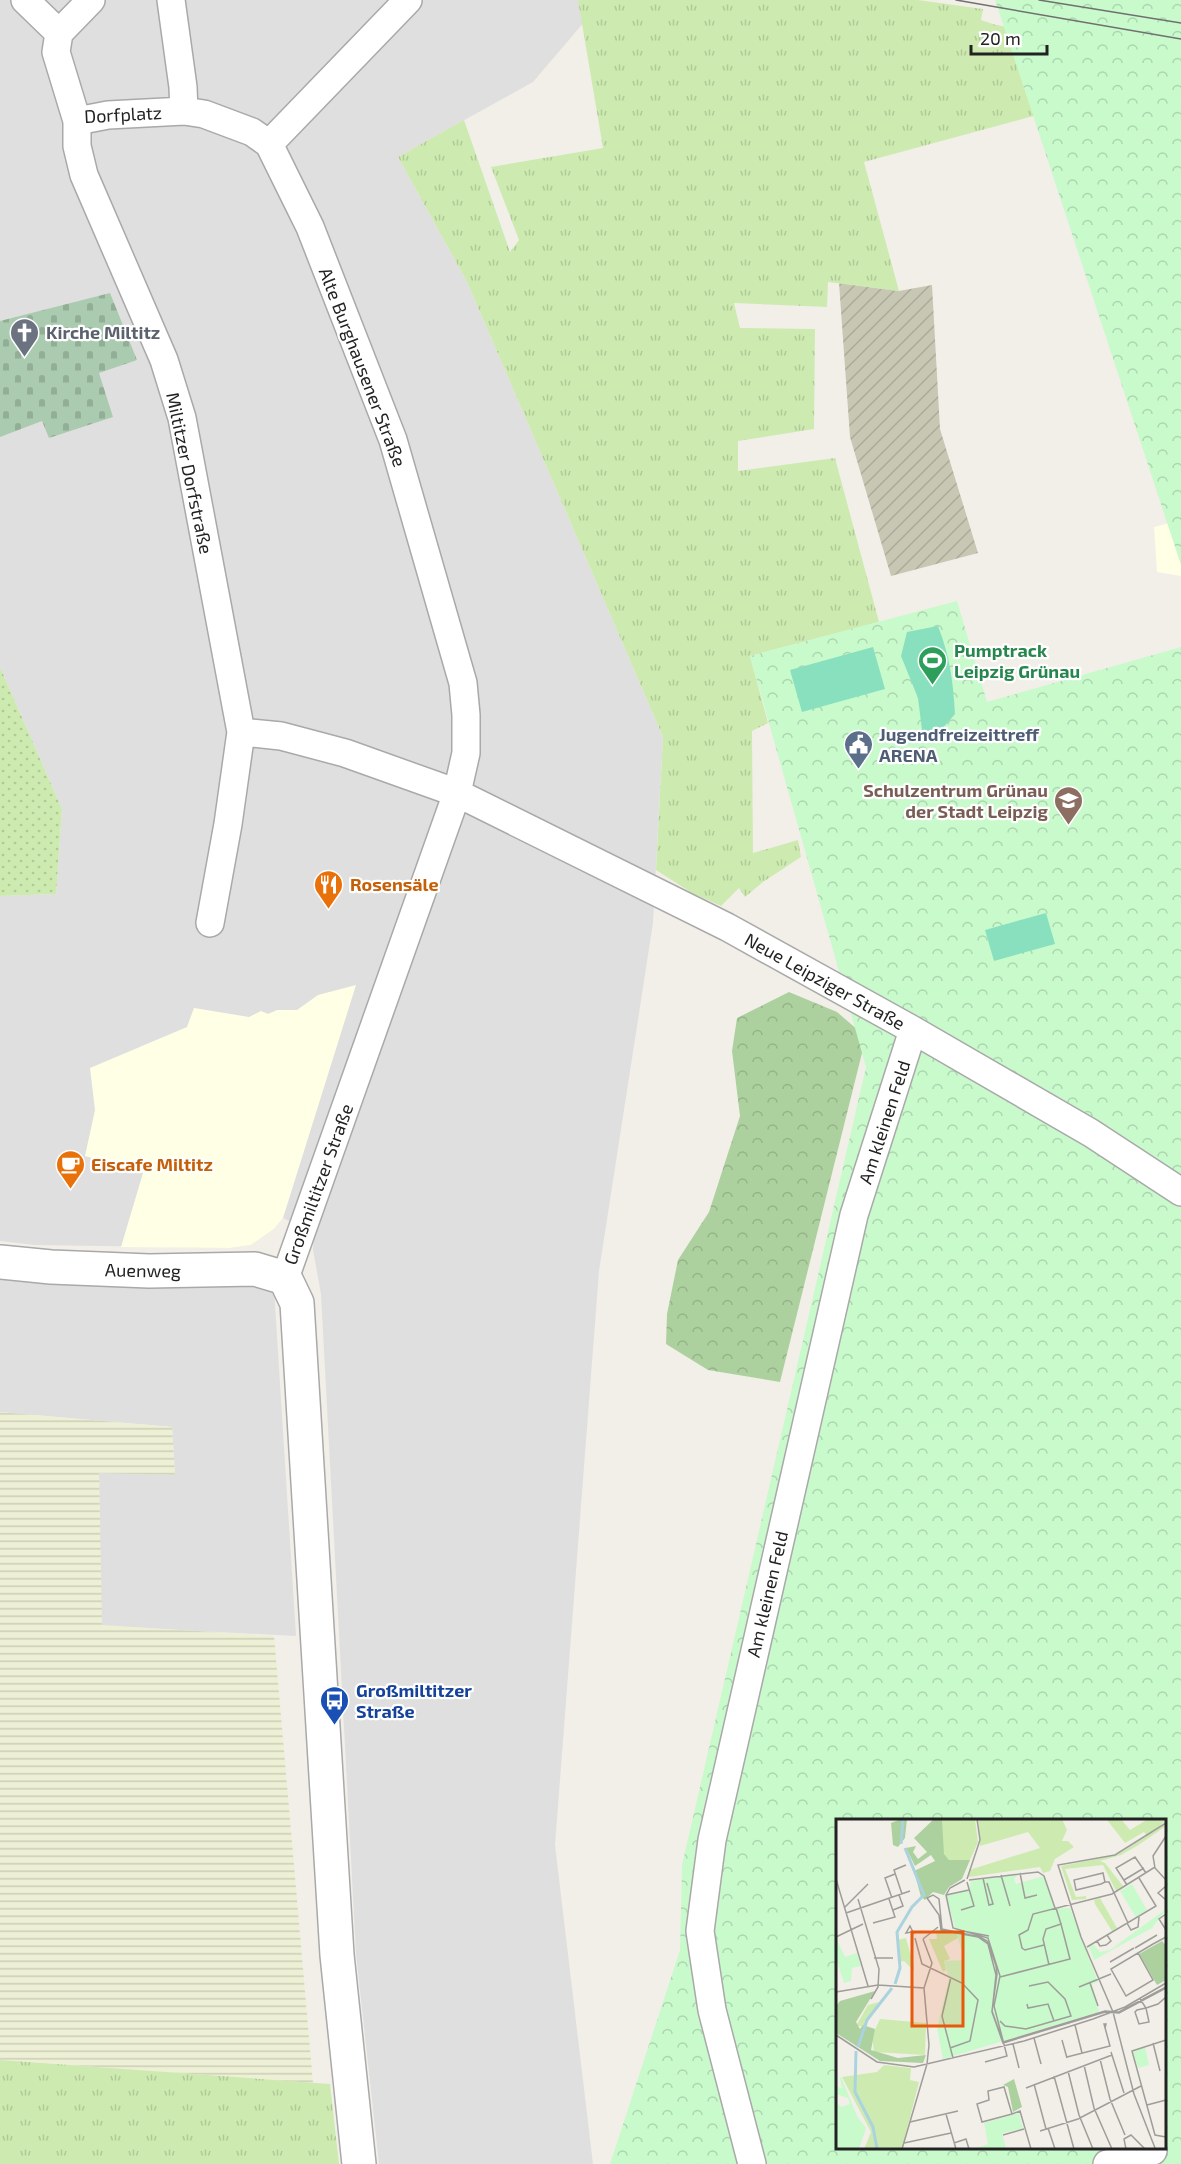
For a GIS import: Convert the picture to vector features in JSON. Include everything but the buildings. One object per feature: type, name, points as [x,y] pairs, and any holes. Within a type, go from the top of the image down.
[{"type":"street","points":[[25,0],[59,33],[91,0]]},
{"type":"street","name":"Dorfplatz","points":[[171,0],[184,111]]},
{"type":"street","points":[[269,144],[408,0]]},
{"type":"street","name":"Dorfplatz","points":[[59,33],[56,52],[77,121],[108,115],[184,111],[204,114],[252,132],[269,144]]},
{"type":"street","name":"Miltitzer Dorfstraße","points":[[77,121],[77,146],[84,175],[164,360],[182,418],[241,732],[228,824],[210,923]]},
{"type":"street","name":"Alte Burghausener Straße","points":[[269,144],[310,227],[393,440],[406,482],[463,683],[466,753],[457,793]]},
{"type":"street","points":[[241,732],[281,736],[345,753],[457,793]]},
{"type":"street","name":"Neue Leipziger Straße","points":[[457,793],[727,927],[913,1030],[1091,1133],[1181,1192]]},
{"type":"street","name":"Großmiltitzer Straße","points":[[359,2164],[337,1955],[297,1303],[285,1278],[457,793]]},
{"type":"street","name":"Am kleinen Feld","points":[[752,2164],[712,2010],[700,1931],[712,1840],[854,1215],[913,1030]]},
{"type":"street","name":"Auenweg","points":[[0,1262],[51,1267],[149,1271],[255,1269],[285,1278]]},
{"type":"street","points":[[1107,2164],[1153,2151]]},
{"type":"shaded area","points":[[0,0],[603,0],[533,82],[398,157],[467,282],[663,737],[653,923],[599,1271],[555,1845],[593,2164],[379,2164],[356,1954],[321,1294],[313,1250],[314,1233],[283,1218],[274,1229],[251,1245],[230,1248],[35,1245],[0,1241],[0,896],[56,894],[62,809],[0,667]]},
{"type":"shaded area","points":[[839,283],[899,291],[932,285],[940,429],[978,553],[891,576],[850,437]]},
{"type":"shaded area","points":[[1181,520],[1181,576],[1157,572],[1154,527]]},
{"type":"shaded area","points":[[356,985],[283,1218],[274,1229],[251,1245],[230,1248],[121,1247],[143,1173],[85,1156],[95,1110],[90,1068],[187,1027],[194,1008],[249,1017],[261,1011],[268,1014],[277,1010],[297,1010],[318,995]]},
{"type":"shaded area","points":[[0,1277],[266,1283],[274,1289],[296,1636],[101,1626],[99,1472],[175,1475],[172,1427],[0,1412]]},
{"type":"shaded area","points":[[0,1412],[172,1427],[175,1475],[99,1473],[102,1625],[274,1636],[313,2083],[0,2060]]},
{"type":"green space","points":[[578,0],[918,0],[983,9],[981,20],[996,25],[1181,61],[1074,105],[864,162],[899,291],[828,282],[827,307],[734,303],[740,328],[815,329],[814,429],[738,441],[738,471],[835,458],[879,622],[750,656],[768,723],[752,731],[753,853],[798,840],[801,857],[745,897],[739,888],[721,906],[692,893],[656,870],[663,737],[467,282],[398,157],[464,120],[510,252],[519,240],[491,167],[603,148]]},
{"type":"green space","points":[[995,0],[1181,0],[1181,565]]},
{"type":"green space","points":[[110,293],[137,360],[99,373],[113,417],[49,438],[42,421],[0,437],[0,321]]},
{"type":"green space","points":[[957,601],[987,702],[1181,647],[1181,2164],[610,2164],[680,1950],[682,1865],[866,1067],[750,656]]},
{"type":"green space","name":"Pumptrack Leipzig Grünau","points":[[938,626],[950,669],[955,714],[935,737],[922,730],[918,698],[901,656],[907,632]]},
{"type":"green space","points":[[873,647],[885,689],[802,712],[790,670]]},
{"type":"green space","points":[[0,667],[62,809],[56,894],[0,896]]},
{"type":"green space","points":[[1046,913],[1055,944],[994,961],[985,930]]},
{"type":"green space","points":[[789,992],[837,1012],[866,1037],[780,1382],[708,1370],[666,1344],[667,1314],[678,1260],[709,1212],[740,1116],[732,1051],[737,1018]]},
{"type":"green space","points":[[0,2060],[330,2084],[339,2164],[0,2164]]},
{"type":"tram line","points":[[956,0],[1181,39]]},
{"type":"tram line","points":[[1039,0],[1181,23]]},
{"type":"place","name":"Kirche Miltitz","points":[[25,358]]},
{"type":"place","name":"Pumptrack Leipzig Grünau","points":[[933,686]]},
{"type":"place","name":"Jugendfreizeittreff ARENA","points":[[858,770]]},
{"type":"place","name":"Schulzentrum Grünau der Stadt Leipzig","points":[[1069,826]]},
{"type":"place","name":"Rosensäle","points":[[329,910]]},
{"type":"place","name":"Eiscafe Miltitz","points":[[70,1190]]},
{"type":"place","name":"Großmiltitzer Straße","points":[[335,1726]]}]
